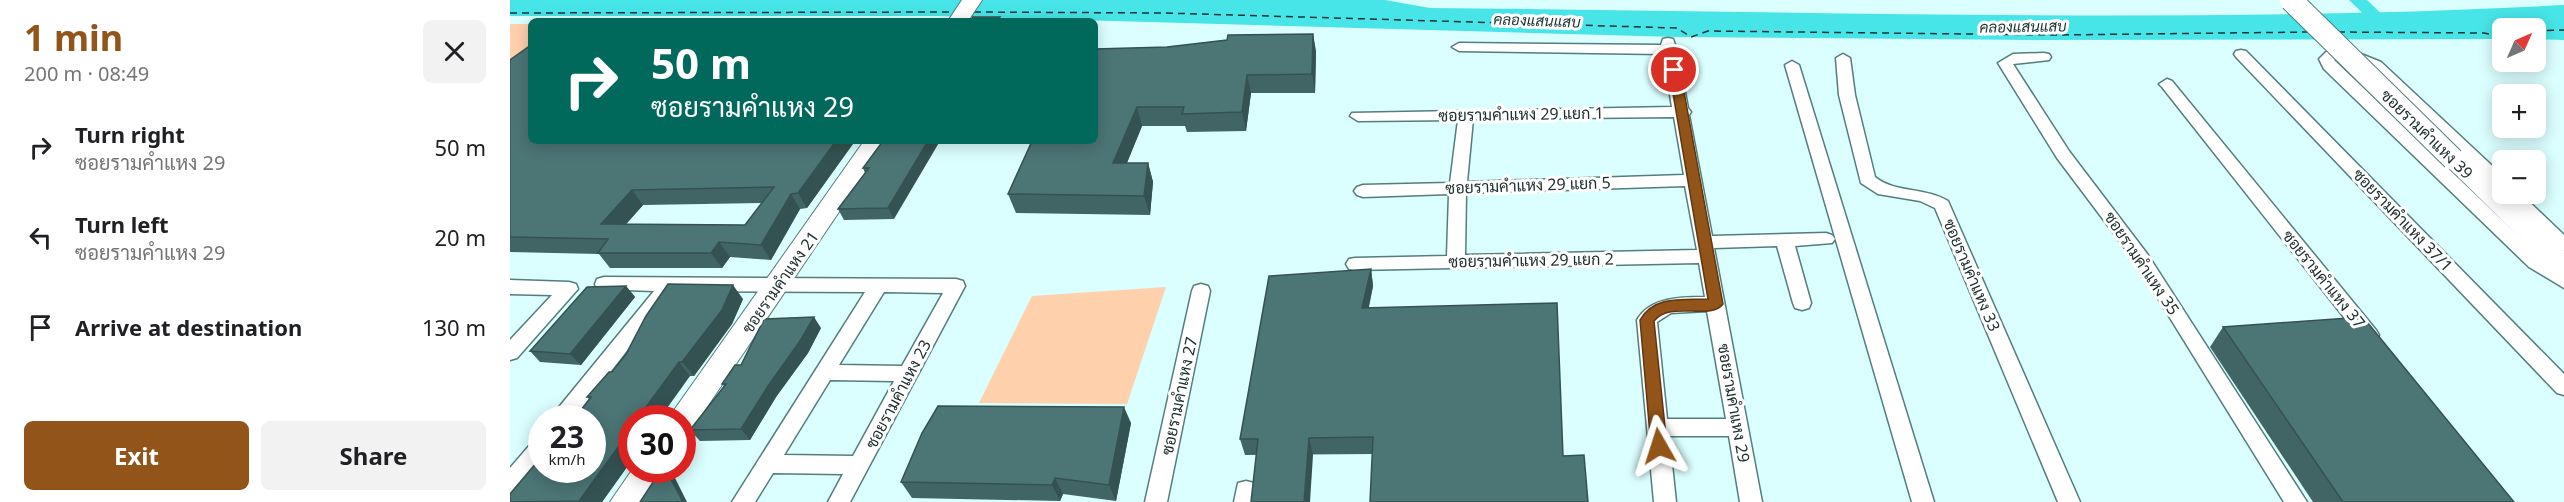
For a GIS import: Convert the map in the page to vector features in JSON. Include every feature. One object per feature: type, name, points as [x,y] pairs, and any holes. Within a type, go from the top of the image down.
[{"type":"main road","points":[[960,18],[972,0]]},
{"type":"main road","name":"ซอยรามคำแหง 39","points":[[2289,0],[2564,266]]},
{"type":"main road","name":"ซอยรามคำแหง 21","points":[[693,405],[874,144]]},
{"type":"main road","points":[[626,502],[640,483]]},
{"type":"street","name":"ซอยรามคำแหง 29","points":[[1459,47],[1669,46],[1683,112],[1693,180],[1751,502]]},
{"type":"street","name":"ซอยรามคำแหง 37/1","points":[[2241,54],[2564,387]]},
{"type":"street","name":"ซอยรามคำแหง 39","points":[[2492,175],[2387,74],[2368,61],[2353,56],[2332,55],[2326,59],[2329,66],[2535,262],[2564,281]]},
{"type":"street","name":"ซอยรามคำแหง 35","points":[[2044,57],[2013,58],[2005,63],[2062,154],[2142,259],[2296,502]]},
{"type":"street","name":"ซอยรามคำแหง 33","points":[[1843,58],[1847,95],[1867,179],[1872,185],[1887,191],[1916,193],[1932,197],[1942,205],[2069,502]]},
{"type":"street","points":[[1792,65],[1923,502]]},
{"type":"street","name":"ซอยรามคำแหง 37","points":[[2167,84],[2384,353]]},
{"type":"street","name":"ซอยรามคำแหง 29 แยก 1","points":[[1358,116],[1683,112]]},
{"type":"street","points":[[1456,261],[1458,187],[1466,115]]},
{"type":"street","name":"ซอยรามคำแหง 29 แยก 5","points":[[1364,190],[1693,180]]},
{"type":"street","points":[[2521,204],[2564,245]]},
{"type":"street","name":"ซอยรามคำแหง 29 แยก 2","points":[[1355,264],[1706,249],[1784,240],[1826,239]]},
{"type":"street","points":[[1784,240],[1802,303]]},
{"type":"street","points":[[604,284],[878,285]]},
{"type":"street","points":[[743,502],[878,285]]},
{"type":"street","name":"ซอยรามคำแหง 23","points":[[839,502],[956,286],[878,285]]},
{"type":"street","points":[[572,405],[668,286]]},
{"type":"street","points":[[510,287],[569,289],[510,353]]},
{"type":"street","name":"ซอยรามคำแหง 27","points":[[1156,502],[1201,291]]},
{"type":"street","points":[[1665,502],[1647,320],[1653,312],[1664,306],[1716,304]]},
{"type":"street","points":[[824,372],[909,374]]},
{"type":"street","points":[[1657,427],[1738,428]]},
{"type":"street","points":[[510,484],[528,462]]},
{"type":"street","points":[[767,464],[859,465]]},
{"type":"shaded area","points":[[510,24],[528,24],[528,60],[510,63]]},
{"type":"shaded area","points":[[1166,287],[1127,404],[979,403],[1032,296]]},
{"type":"water","name":"คลองแสนแสบ","points":[[510,0],[1385,0],[1430,8],[2139,16],[2422,11],[2564,5],[2564,40],[2546,39],[2546,18],[2492,18],[2492,39],[2036,40],[1676,37],[1098,21],[1098,18],[510,16]]},
{"type":"building","points":[[973,17],[1000,17],[999,18]]},
{"type":"building","points":[[1313,34],[1312,74],[1247,75],[1242,112],[1182,114],[1184,107],[1137,107],[1113,163],[1148,163],[1144,196],[1008,194],[1031,144],[1098,144],[1098,49],[1167,47],[1227,40],[1228,35]]},
{"type":"building","points":[[528,47],[528,144],[834,144],[798,193],[791,194],[761,245],[719,242],[711,253],[598,253],[608,239],[510,237],[510,60]],"holes":[[[774,187],[745,225],[601,224],[632,190]]]},
{"type":"building","points":[[881,144],[926,144],[888,208],[838,209],[869,168],[863,168]]},
{"type":"building","points":[[1371,269],[1362,308],[1557,303],[1563,456],[1584,455],[1588,502],[1370,502],[1373,437],[1309,438],[1304,502],[1251,502],[1258,439],[1240,439],[1269,276]]},
{"type":"building","points":[[668,284],[733,285],[722,310],[648,405],[618,405],[618,447],[606,464],[606,405],[585,405],[591,397],[587,397],[626,354],[646,316]]},
{"type":"building","points":[[626,286],[570,354],[530,351],[587,287]]},
{"type":"building","points":[[814,317],[741,429],[696,430],[696,422],[726,384],[722,384],[735,365],[741,365],[764,319]]},
{"type":"building","points":[[2363,317],[2514,502],[2343,502],[2223,327]]},
{"type":"building","points":[[938,406],[1124,407],[1109,485],[1055,478],[1052,485],[901,482],[922,433]]},
{"type":"building","points":[[528,473],[528,483],[592,483],[579,501],[510,502],[510,494]]},
{"type":"building","points":[[652,483],[673,483],[683,502],[640,502]]},
{"type":"waterway","points":[[2357,0],[2384,24]]},
{"type":"ferry route","points":[[510,13],[954,12]]},
{"type":"ferry route","points":[[974,12],[1164,13],[1677,28],[1691,37],[1708,31],[2056,35],[2310,32]]},
{"type":"ferry route","points":[[2546,31],[2564,30]]},
{"type":"ferry route","points":[[2338,32],[2492,35]]},
{"type":"route","points":[[1659,446],[1647,320],[1653,312],[1664,306],[1716,304],[1674,70]]}]
